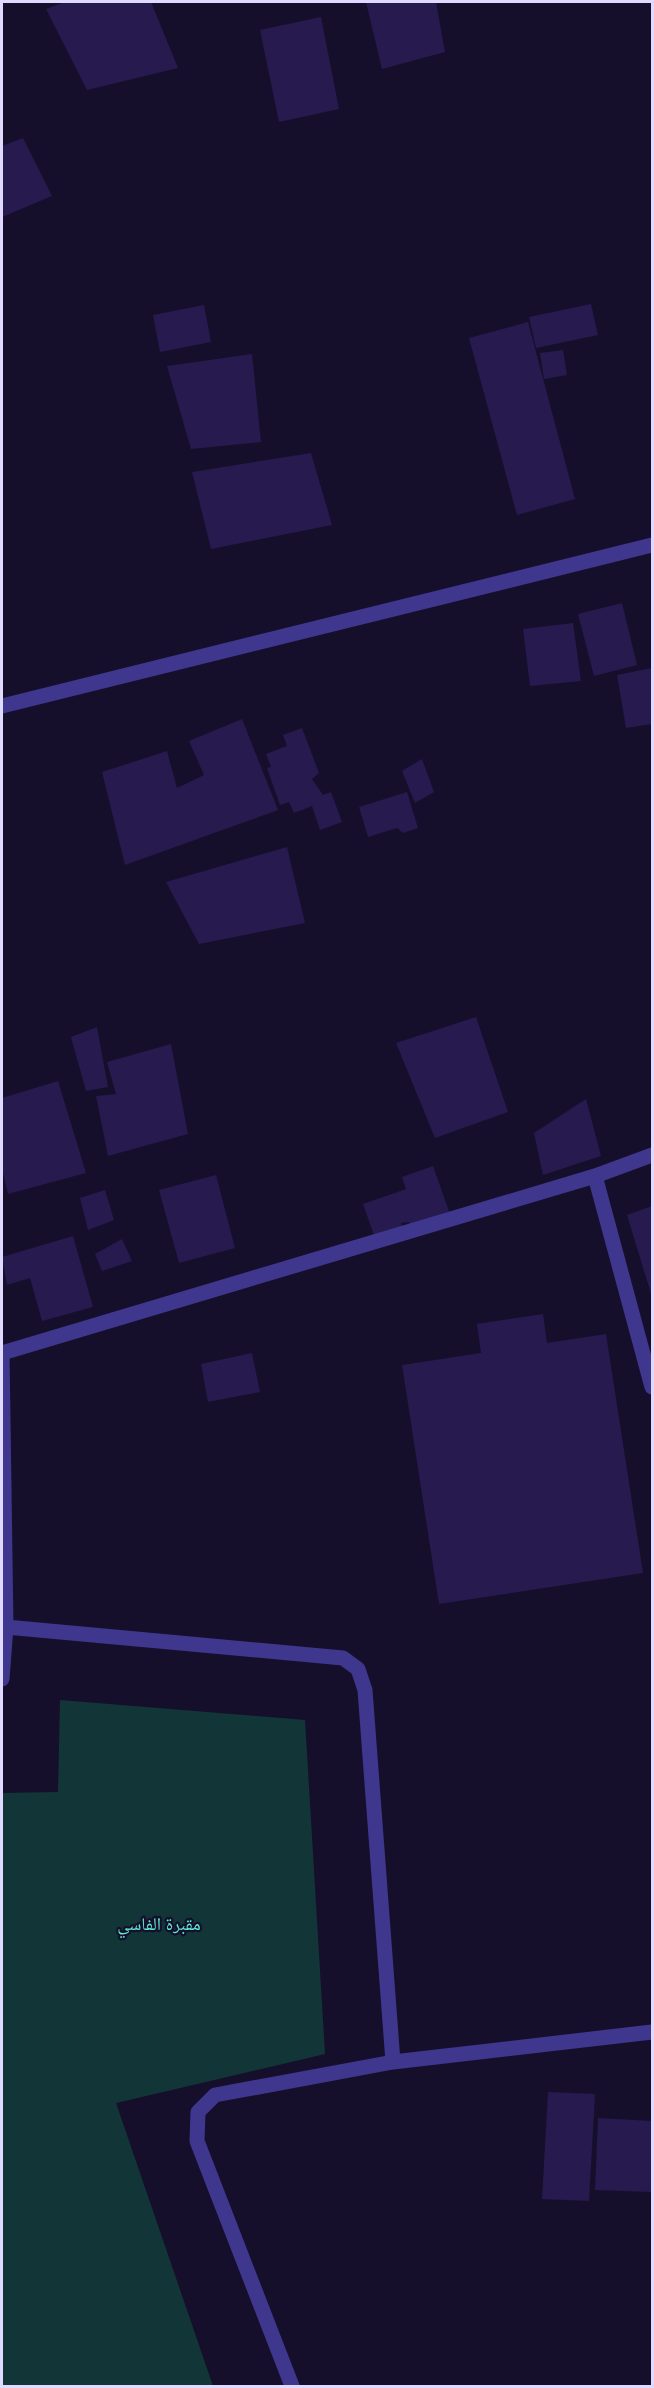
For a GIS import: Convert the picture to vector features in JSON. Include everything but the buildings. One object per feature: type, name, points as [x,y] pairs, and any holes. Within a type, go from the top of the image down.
[{"type":"street","points":[[2,706],[652,545]]},
{"type":"street","points":[[2,1679],[6,1627],[2,1352],[595,1176],[652,1155]]},
{"type":"street","points":[[595,1176],[652,1387]]},
{"type":"street","points":[[6,1627],[343,1658],[358,1669],[365,1690],[393,2062]]},
{"type":"street","points":[[292,2386],[197,2141],[198,2112],[215,2095],[393,2062],[652,2031]]},
{"type":"green space","name":"مقبرة الفاسي","points":[[60,1700],[305,1720],[325,2054],[116,2103],[213,2386],[2,2386],[2,1793],[58,1792]]}]
